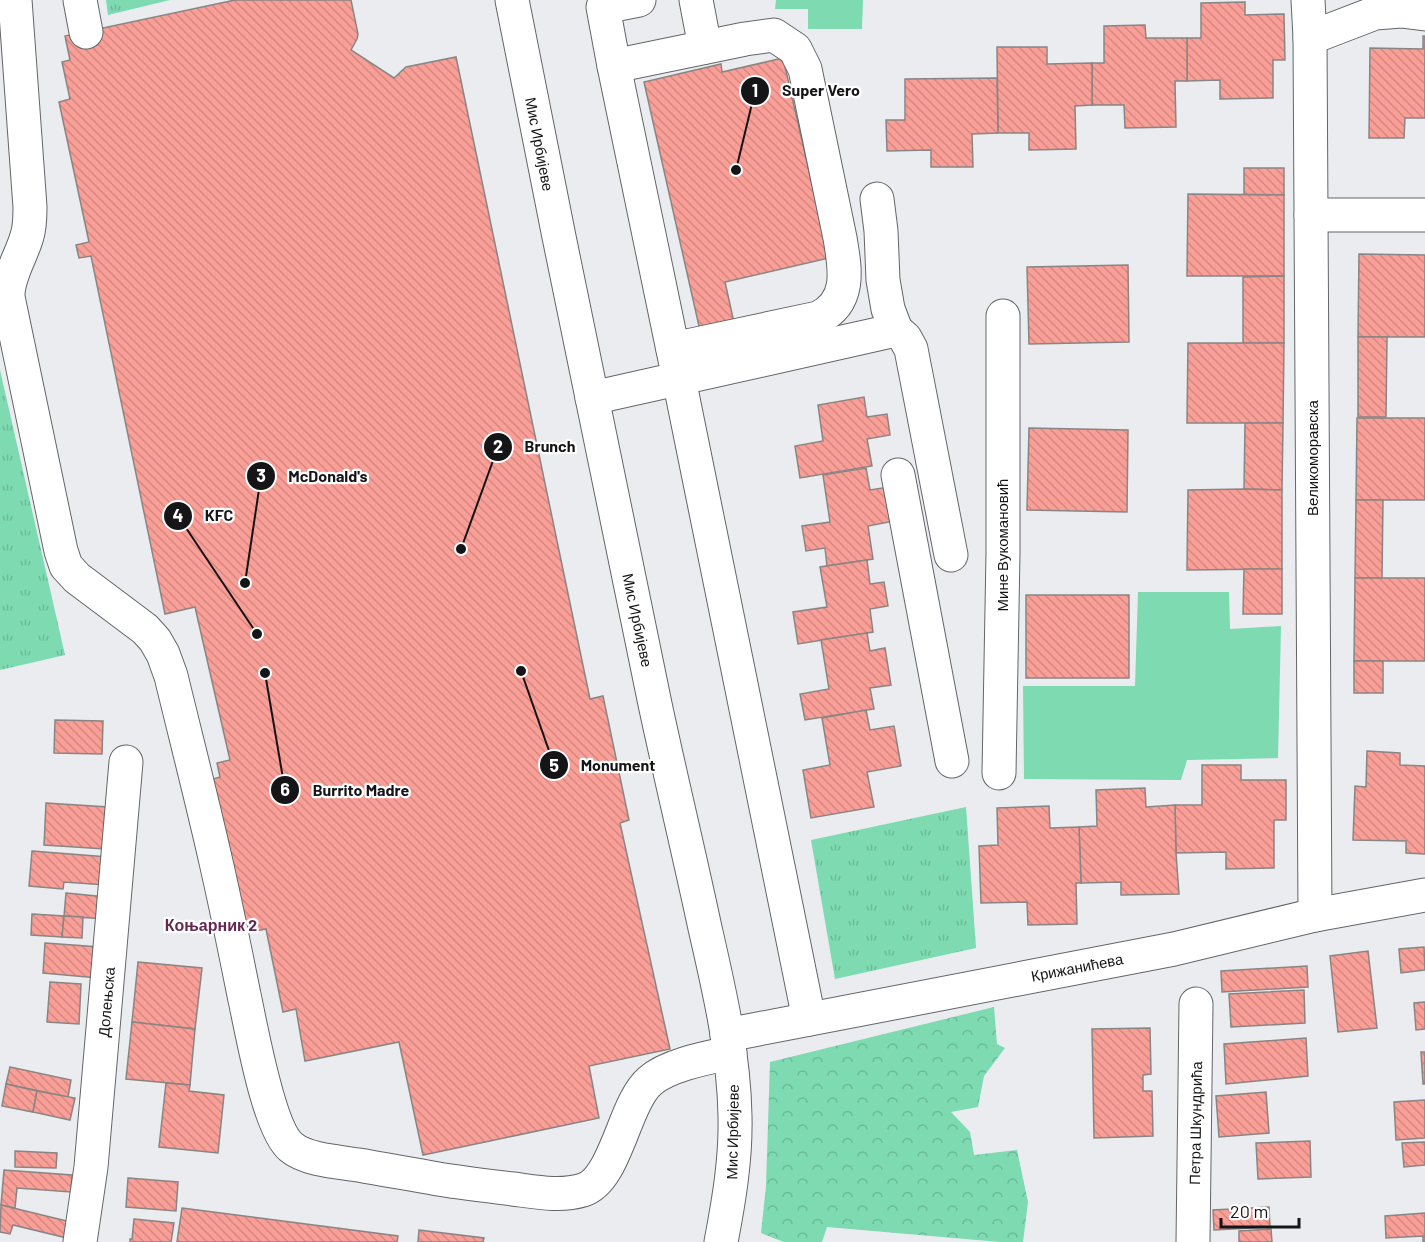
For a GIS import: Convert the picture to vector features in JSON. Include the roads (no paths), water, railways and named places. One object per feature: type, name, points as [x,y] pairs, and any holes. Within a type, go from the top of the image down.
[{"type":"street","name":"Крижанићева","points":[[15,0],[30,207],[25,242],[9,285],[8,297],[61,551],[66,566],[77,578],[145,629],[164,654],[216,862],[267,1095],[283,1137],[290,1147],[300,1153],[323,1159],[459,1182],[553,1194],[573,1193],[586,1189],[598,1181],[644,1086],[652,1079],[728,1044],[809,1019],[1173,949],[1315,915],[1425,895]]},
{"type":"street","points":[[80,0],[86,32]]},
{"type":"street","name":"Мис Ирбијеве","points":[[512,0],[661,732],[712,956],[728,1044],[734,1087],[734,1156],[721,1242]]},
{"type":"street","points":[[639,0],[603,8],[809,1019]]},
{"type":"street","points":[[696,0],[705,47]]},
{"type":"street","name":"Великоморавска","points":[[1308,0],[1315,915]]},
{"type":"street","points":[[1310,38],[1375,13],[1401,11],[1425,14]]},
{"type":"street","points":[[592,398],[676,364],[818,318],[834,306],[843,288],[844,265],[840,238],[805,69],[795,50],[774,35],[614,66]]},
{"type":"street","points":[[877,200],[883,280],[888,309],[896,330],[905,338],[911,349],[951,555]]},
{"type":"street","points":[[1311,215],[1425,215]]},
{"type":"street","name":"Мине Вукомановић","points":[[999,773],[1003,553],[1003,316]]},
{"type":"street","points":[[676,364],[896,330]]},
{"type":"street","points":[[897,474],[952,761]]},
{"type":"street","points":[[914,562],[951,555],[1003,553]]},
{"type":"street","name":"Долењска","points":[[80,1242],[92,1167],[126,762]]},
{"type":"street","name":"Петра Шкундрића","points":[[1193,1242],[1196,1004]]},
{"type":"place","name":"Super Vero","points":[[736,170]]},
{"type":"place","name":"Brunch","points":[[461,549]]},
{"type":"place","name":"McDonald's","points":[[245,583]]},
{"type":"place","name":"KFC","points":[[257,634]]},
{"type":"place","name":"Monument","points":[[521,671]]},
{"type":"place","name":"Burrito Madre","points":[[265,673]]},
{"type":"district","name":"Коњарник 2","points":[[211,924]]}]
